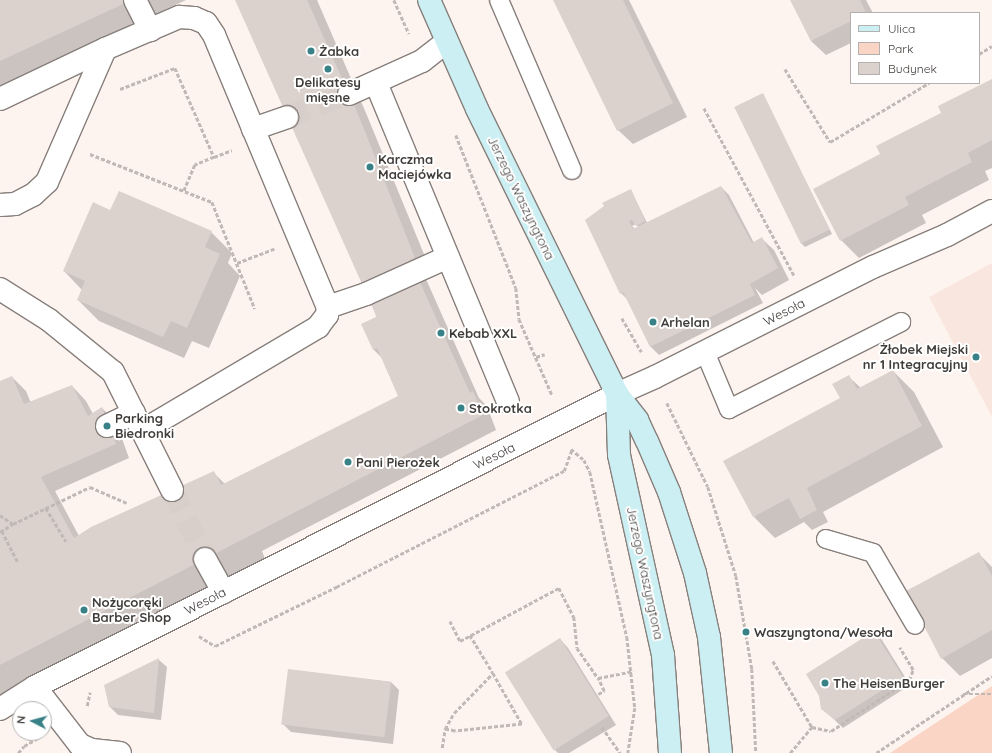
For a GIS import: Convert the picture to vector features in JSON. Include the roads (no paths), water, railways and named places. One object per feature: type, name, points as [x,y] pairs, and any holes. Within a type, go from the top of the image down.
[{"type":"street","points":[[135,0],[150,30]]},
{"type":"street","name":"Jerzego Waszyngtona","points":[[429,0],[446,42],[617,394],[637,420],[669,492],[694,573],[709,637],[720,753]]},
{"type":"street","points":[[0,99],[105,49],[179,17],[194,18],[206,23],[253,129],[328,307],[327,315],[318,327],[138,422],[107,426]]},
{"type":"street","points":[[349,94],[422,61],[446,42]]},
{"type":"street","points":[[0,205],[15,204],[33,194],[47,182],[64,144],[78,105],[105,49]]},
{"type":"street","points":[[376,83],[508,402]]},
{"type":"street","points":[[253,129],[287,117]]},
{"type":"street","name":"Wesoła","points":[[1,710],[35,687],[222,592],[873,267],[947,235],[992,211]]},
{"type":"street","points":[[328,307],[366,294],[448,257]]},
{"type":"street","points":[[0,289],[49,320],[98,358],[113,372],[172,490]]},
{"type":"street","name":"Jerzego Waszyngtona","points":[[617,394],[619,455],[662,648],[668,700],[670,753]]},
{"type":"street","points":[[205,559],[222,592]]},
{"type":"street","points":[[35,687],[62,724],[80,745],[92,750],[120,753]]},
{"type":"lane","points":[[499,0],[572,170]]},
{"type":"lane","points":[[705,352],[729,409],[901,322]]},
{"type":"lane","points":[[826,539],[873,553],[915,625]]},
{"type":"tunnel","points":[[287,117],[349,94]]},
{"type":"tunnel","points":[[172,490],[205,559]]},
{"type":"place","name":"Żabka","points":[[311,51]]},
{"type":"place","name":"Delikatesy mięsne","points":[[328,69]]},
{"type":"place","name":"Karczma Maciejówka","points":[[370,167]]},
{"type":"place","name":"Arhelan","points":[[653,322]]},
{"type":"place","name":"Kebab XXL","points":[[441,333]]},
{"type":"place","name":"Żłobek Miejski nr 1 Integracyjny","points":[[976,357]]},
{"type":"place","name":"Stokrotka","points":[[461,408]]},
{"type":"place","name":"Parking Biedronki","points":[[107,426]]},
{"type":"place","name":"Pani Pierożek","points":[[348,462]]},
{"type":"place","name":"Nożycoręki Barber Shop","points":[[84,610]]},
{"type":"place","name":"Waszyngtona/Wesoła","points":[[746,632]]},
{"type":"place","name":"The HeisenBurger","points":[[825,683]]}]
